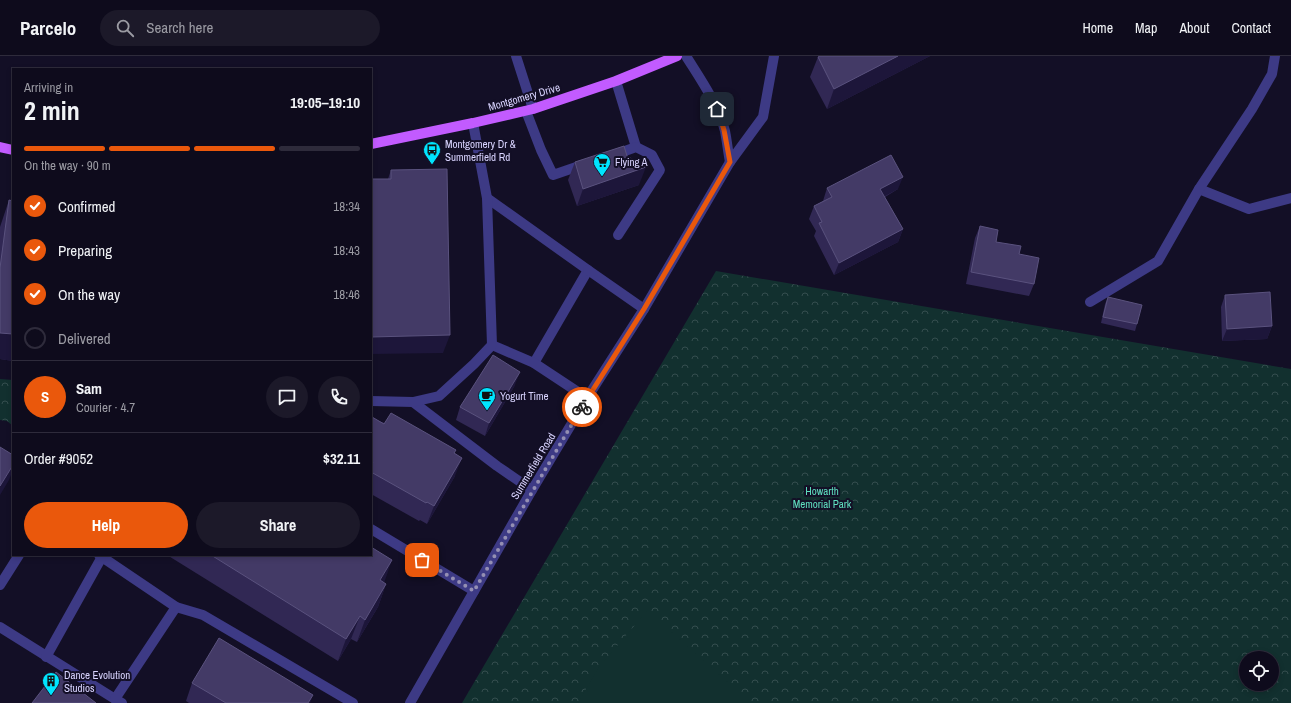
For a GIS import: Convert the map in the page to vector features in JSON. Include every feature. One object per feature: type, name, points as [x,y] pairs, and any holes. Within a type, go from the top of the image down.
[{"type":"main road","name":"Montgomery Drive","points":[[372,144],[530,110],[616,81],[678,56]]},
{"type":"main road","points":[[0,147],[12,150]]},
{"type":"street","points":[[516,56],[541,150],[552,175],[636,147],[652,154],[660,170],[618,235]]},
{"type":"street","points":[[686,56],[717,109],[724,130],[730,162]]},
{"type":"street","name":"Summerfield Road","points":[[410,703],[532,490],[587,398],[644,309],[730,162],[763,117],[774,56]]},
{"type":"street","points":[[1090,302],[1158,261],[1199,189],[1252,109],[1272,74],[1275,56]]},
{"type":"street","points":[[616,81],[636,147]]},
{"type":"street","points":[[372,401],[412,402],[439,396],[474,364],[492,345],[487,198],[473,123]]},
{"type":"street","points":[[1199,189],[1249,209],[1291,198]]},
{"type":"street","points":[[487,198],[644,309]]},
{"type":"street","points":[[534,363],[588,270]]},
{"type":"street","points":[[492,345],[534,363],[587,398]]},
{"type":"street","points":[[412,402],[496,466],[532,490]]},
{"type":"street","points":[[372,529],[474,591]]},
{"type":"street","points":[[0,585],[18,556]]},
{"type":"street","points":[[46,657],[101,556],[176,607],[204,615],[353,703]]},
{"type":"street","points":[[0,628],[119,701],[176,607]]},
{"type":"green space","name":"Howarth Memorial Park","points":[[716,271],[1291,369],[1291,703],[462,703]]},
{"type":"green space","points":[[0,379],[12,380],[12,425],[7,421],[0,420]]},
{"type":"green space","points":[[647,611],[752,703],[578,703],[599,667]]},
{"type":"building","points":[[898,56],[834,89],[818,57]]},
{"type":"building","points":[[624,146],[627,156],[646,167],[583,189],[575,162]]},
{"type":"building","points":[[891,155],[903,177],[880,189],[903,229],[839,263],[819,223],[822,222],[814,206],[832,197],[827,188]]},
{"type":"building","points":[[447,169],[450,335],[372,337],[372,179],[391,179],[391,170]]},
{"type":"building","points":[[9,200],[12,201],[12,334],[0,333],[0,268]]},
{"type":"building","points":[[980,226],[998,230],[996,242],[1021,246],[1019,254],[1039,258],[1034,284],[971,272]]},
{"type":"building","points":[[1270,292],[1272,326],[1227,329],[1225,295]]},
{"type":"building","points":[[1108,297],[1142,305],[1137,324],[1103,317]]},
{"type":"building","points":[[493,355],[520,372],[489,423],[460,407]]},
{"type":"building","points":[[391,413],[456,450],[454,453],[462,458],[434,506],[372,473],[372,417],[384,424]]},
{"type":"building","points":[[0,447],[12,454],[12,467],[0,486]]},
{"type":"building","points":[[372,548],[392,560],[380,580],[386,584],[365,620],[360,616],[346,639],[213,556],[372,556]]},
{"type":"building","points":[[219,638],[313,695],[308,703],[226,703],[192,683]]},
{"type":"building","points":[[56,672],[96,703],[32,703]]},
{"type":"way so far","points":[[422,560],[474,591],[582,407]]},
{"type":"place","name":"Montgomery Dr & Summerfield Rd","points":[[432,165]]},
{"type":"place","name":"Flying A","points":[[602,177]]},
{"type":"place","name":"Yogurt Time","points":[[487,411]]},
{"type":"place","name":"Dance Evolution Studios","points":[[51,696]]},
{"type":"route","points":[[582,407],[644,309],[730,162],[724,130],[717,109]]}]
